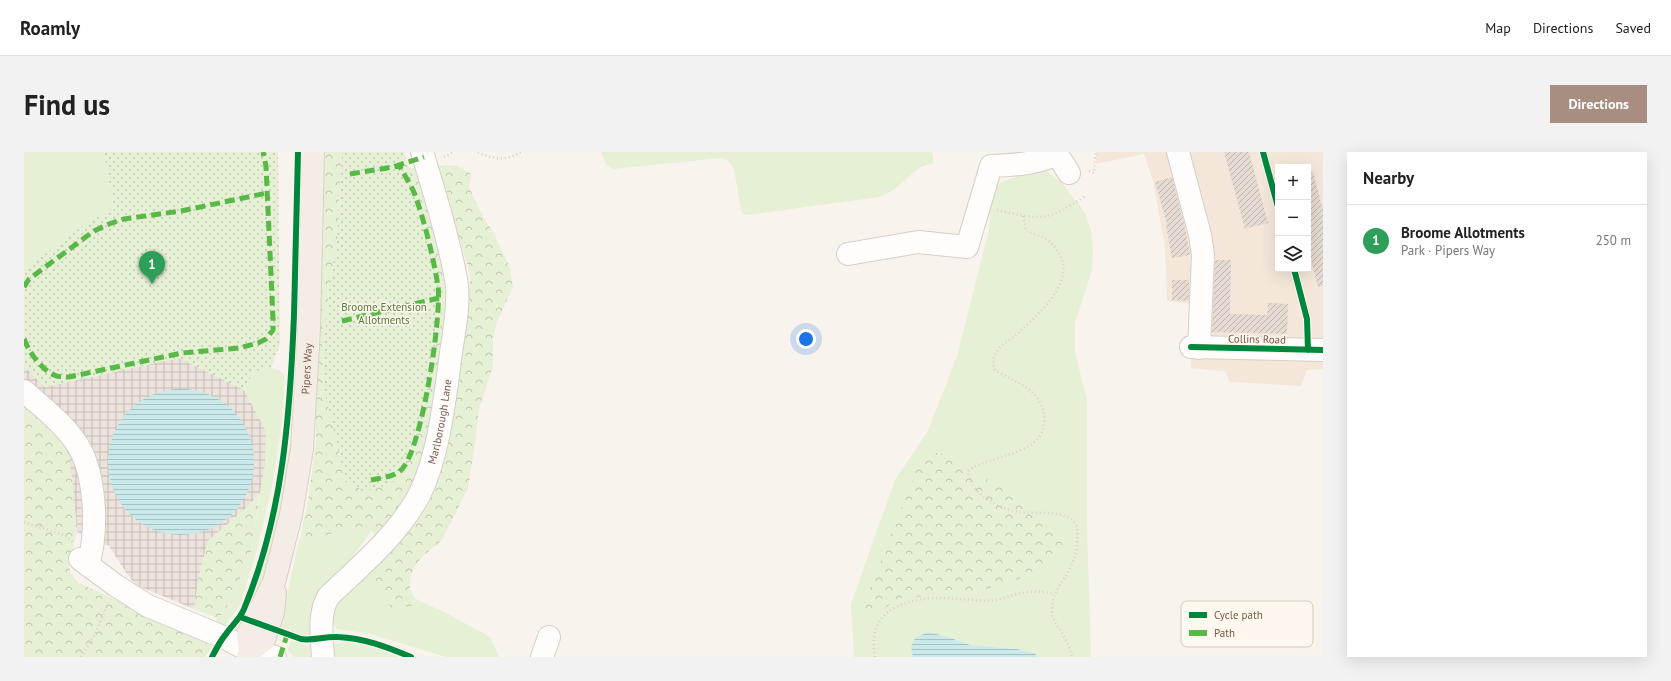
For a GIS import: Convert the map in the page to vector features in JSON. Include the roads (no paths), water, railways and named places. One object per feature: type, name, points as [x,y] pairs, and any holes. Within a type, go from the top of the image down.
[{"type":"main road","name":"Pipers Way","points":[[251,655],[264,640],[271,619],[275,596],[274,582],[291,514],[304,430],[309,328],[313,152]]},
{"type":"street","name":"Marlborough Lane","points":[[323,657],[321,615],[323,606],[328,597],[374,552],[406,517],[424,485],[438,437],[457,312],[457,288],[454,268],[441,214],[422,152]]},
{"type":"street","name":"Collins Road","points":[[1178,152],[1200,235],[1202,255],[1195,348],[1323,350]]},
{"type":"street","points":[[848,254],[918,242],[967,246],[991,166],[1028,163],[1050,157],[1057,153],[1069,173]]},
{"type":"street","points":[[24,391],[60,424],[73,439],[82,453],[92,495],[94,517],[93,540],[84,562],[115,585],[148,606],[223,637],[251,655],[275,657]]},
{"type":"street","points":[[542,657],[549,637]]},
{"type":"street","name":"Pipers Way","points":[[228,657],[251,655]]},
{"type":"water","points":[[174,389],[188,389],[209,395],[221,401],[233,410],[242,422],[251,441],[254,462],[251,483],[242,502],[233,514],[221,523],[202,532],[188,535],[174,535],[153,529],[141,523],[129,514],[120,502],[111,483],[108,469],[108,455],[114,434],[120,422],[129,410],[141,401],[160,392]]},
{"type":"water","points":[[928,632],[970,645],[1016,649],[1034,653],[1038,657],[913,657],[911,647],[915,638]]},
{"type":"place","name":"Broome Allotments","points":[[152,284]]},
{"type":"park label","name":"Broome Extension Allotments","points":[[384,313]]}]
